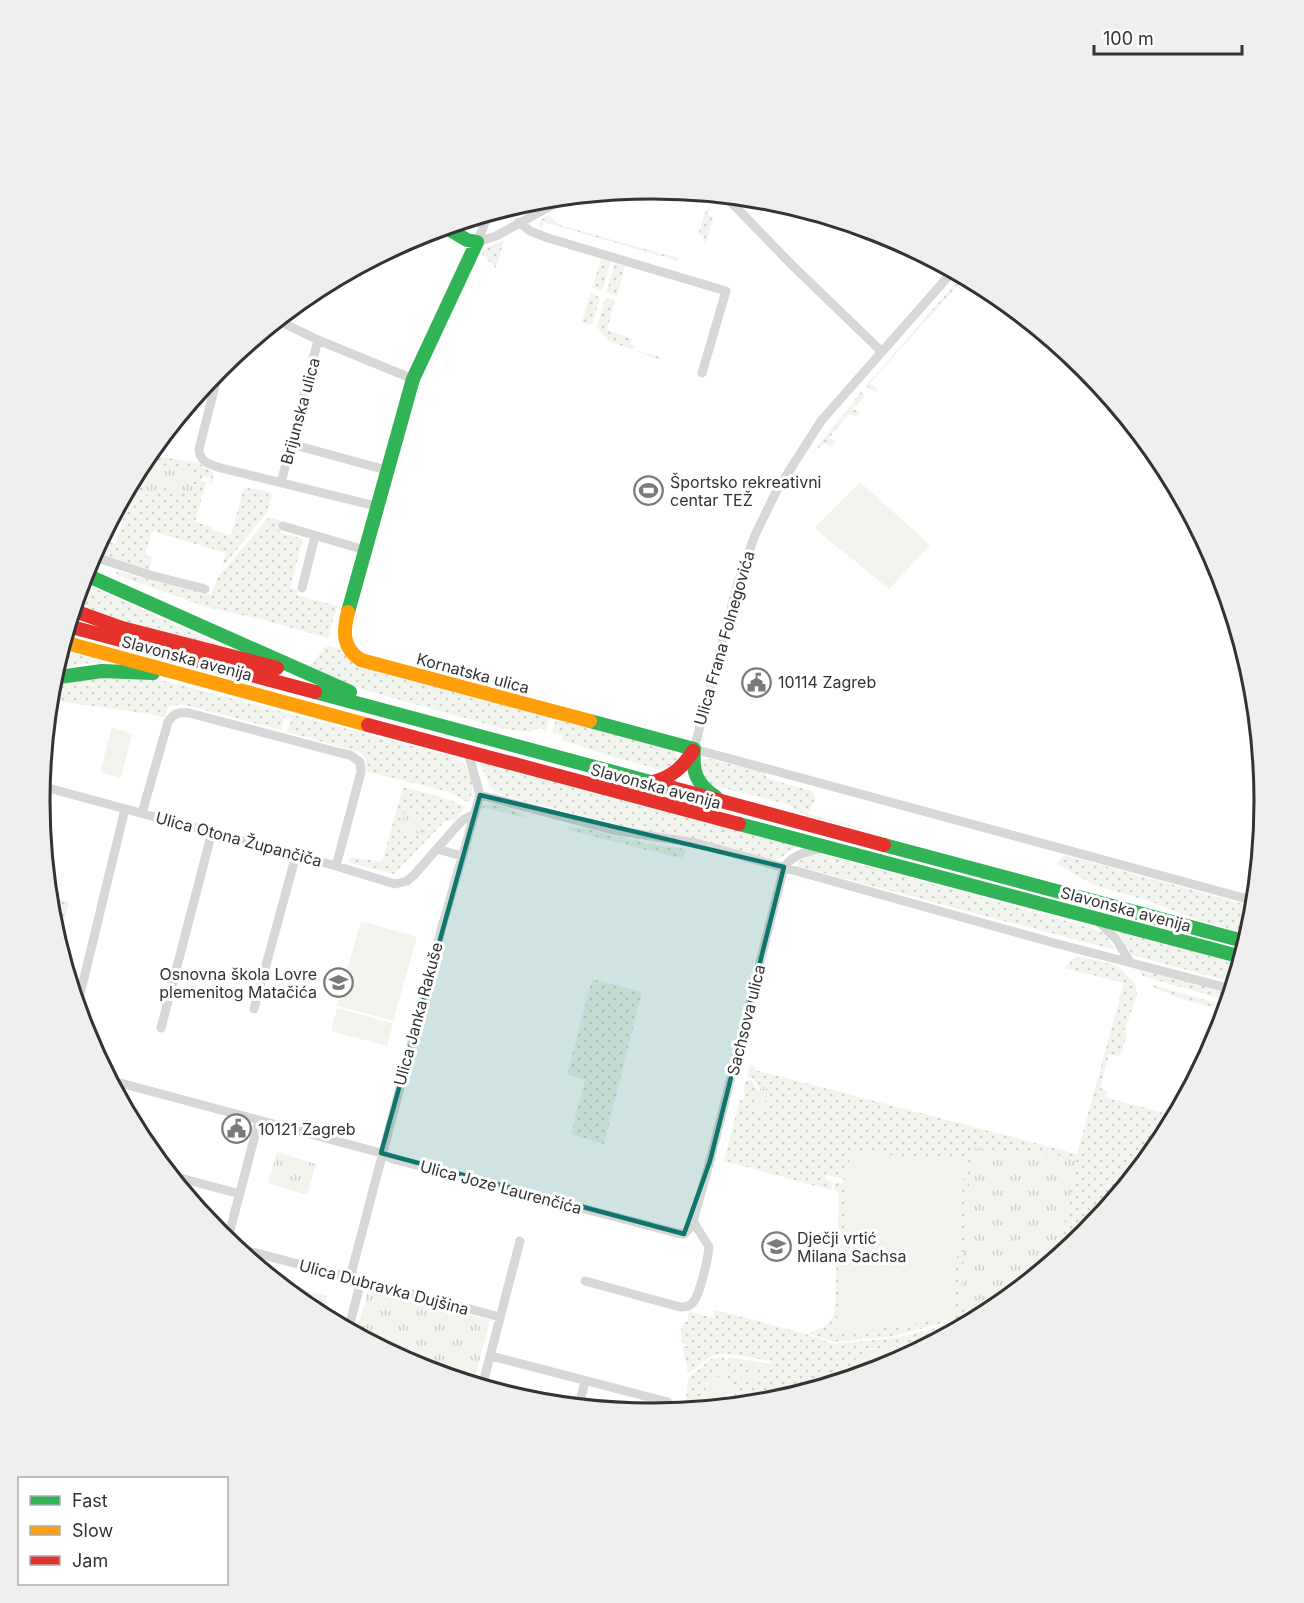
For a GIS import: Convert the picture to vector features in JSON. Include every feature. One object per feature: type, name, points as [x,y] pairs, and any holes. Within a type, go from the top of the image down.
[{"type":"main road","points":[[454,233],[477,242]]},
{"type":"main road","name":"Kornatska ulica","points":[[477,242],[413,379],[344,627],[344,644],[347,650],[356,657],[694,749]]},
{"type":"main road","points":[[92,578],[322,681]]},
{"type":"main road","points":[[80,613],[122,628],[322,681],[384,701],[433,722]]},
{"type":"main road","name":"Slavonska avenija","points":[[75,628],[1238,940]]},
{"type":"main road","name":"Slavonska avenija","points":[[71,644],[468,753],[1234,955]]},
{"type":"main road","points":[[63,675],[86,670],[106,669],[197,677]]},
{"type":"main road","points":[[651,782],[661,780],[679,770],[694,749]]},
{"type":"main road","points":[[694,749],[692,770],[696,781],[702,788],[728,803]]},
{"type":"street","points":[[733,204],[881,351]]},
{"type":"street","points":[[477,242],[488,240],[543,209]]},
{"type":"street","points":[[519,222],[530,231],[548,238],[726,291],[702,373]]},
{"type":"street","points":[[477,242],[485,223]]},
{"type":"street","name":"Ulica Frana Folnegovića","points":[[694,749],[740,574],[755,535],[782,482],[821,421],[948,277]]},
{"type":"street","name":"Brijunska ulica","points":[[284,324],[413,379]]},
{"type":"street","name":"Brijunska ulica","points":[[215,387],[199,449],[200,457],[210,464],[281,483],[318,340]]},
{"type":"street","points":[[291,444],[386,470]]},
{"type":"street","points":[[281,483],[376,506]]},
{"type":"street","points":[[283,526],[365,550]]},
{"type":"street","points":[[302,588],[315,536]]},
{"type":"street","points":[[101,559],[205,589]]},
{"type":"street","name":"Ulica Otona Župančiča","points":[[142,813],[168,722],[173,714],[189,713],[282,736],[350,755],[360,762],[361,772],[336,866]]},
{"type":"street","points":[[694,749],[1246,899]]},
{"type":"street","points":[[468,753],[480,795],[613,831],[696,843],[1058,944],[1225,987]]},
{"type":"street","name":"Ulica Otona Župančiča","points":[[50,789],[395,884],[407,881],[437,849]]},
{"type":"street","name":"Ulica Janka Rakuše","points":[[350,1278],[381,1153],[480,795]]},
{"type":"street","points":[[80,993],[125,809]]},
{"type":"street","points":[[462,856],[437,849],[464,819],[473,815]]},
{"type":"street","points":[[161,1028],[212,832]]},
{"type":"street","points":[[784,867],[793,857],[805,852],[828,848]]},
{"type":"street","points":[[254,1009],[296,855]]},
{"type":"street","name":"Sachsova ulica","points":[[693,1221],[784,867]]},
{"type":"street","points":[[1094,917],[1116,939],[1130,962]]},
{"type":"street","name":"Ulica Joze Laurenčića","points":[[120,1083],[381,1153],[393,1159],[677,1233],[684,1234],[693,1221]]},
{"type":"street","points":[[230,1231],[259,1119]]},
{"type":"street","points":[[182,1178],[240,1194]]},
{"type":"street","points":[[585,1281],[680,1307],[688,1306],[694,1302],[707,1262],[709,1247],[693,1221]]},
{"type":"street","points":[[484,1380],[520,1241]]},
{"type":"street","name":"Ulica Dubravka Dujšina","points":[[253,1252],[501,1317]]},
{"type":"street","points":[[350,1323],[361,1281]]},
{"type":"street","points":[[491,1356],[668,1402]]},
{"type":"street","points":[[581,1400],[585,1381]]},
{"type":"highlighted area","points":[[480,795],[784,867],[710,1161],[684,1234],[381,1153]]},
{"type":"green space","points":[[710,208],[708,215],[713,217],[706,244],[703,241],[704,236],[698,234],[706,210]]},
{"type":"green space","points":[[548,215],[560,225],[659,253],[659,255],[679,258],[678,261],[544,222],[542,230],[539,226],[541,220]]},
{"type":"green space","points":[[504,240],[496,268],[481,253]]},
{"type":"green space","points":[[601,259],[610,262],[603,289],[600,290],[592,288]]},
{"type":"green space","points":[[615,263],[625,266],[617,296],[607,291]]},
{"type":"green space","points":[[957,282],[959,284],[870,383],[879,392],[870,390],[866,386]]},
{"type":"green space","points":[[591,293],[600,298],[592,325],[582,322]]},
{"type":"green space","points":[[607,298],[615,300],[607,330],[632,339],[630,345],[634,346],[633,350],[607,340],[597,327]]},
{"type":"green space","points":[[636,351],[664,358],[658,359]]},
{"type":"green space","points":[[861,392],[865,396],[853,409],[861,413],[858,417],[849,414],[829,438],[836,441],[831,446],[825,443],[814,451]]},
{"type":"green space","points":[[159,456],[200,464],[214,473],[212,483],[209,482],[210,478],[203,476],[201,481],[206,482],[195,522],[212,527],[212,530],[231,535],[244,487],[269,492],[272,495],[267,512],[221,569],[226,553],[152,531],[145,555],[152,557],[149,572],[102,556],[109,542],[116,544],[126,508]]},
{"type":"green space","points":[[154,463],[196,473],[191,493],[163,488],[156,497],[142,494],[147,473]]},
{"type":"green space","points":[[860,482],[930,545],[889,589],[814,528]]},
{"type":"green space","points":[[269,517],[281,521],[279,532],[303,539],[290,587],[298,591],[297,595],[337,606],[328,638],[207,607],[117,575],[116,571],[211,595],[218,577]]},
{"type":"green space","points":[[89,586],[228,649],[117,622],[81,607]]},
{"type":"green space","points":[[329,646],[340,649],[357,664],[380,673],[549,717],[546,731],[538,728],[531,732],[504,729],[361,689],[311,668],[310,666],[324,648]]},
{"type":"green space","points":[[69,650],[108,661],[108,662],[81,664],[65,668]]},
{"type":"green space","points":[[87,675],[154,678],[453,757],[465,765],[471,776],[472,789],[469,803],[449,792],[365,771],[366,759],[360,752],[287,732],[292,718],[285,716],[281,730],[181,704],[169,706],[164,717],[58,701],[62,681]]},
{"type":"green space","points":[[556,718],[670,749],[674,751],[677,760],[675,766],[661,770],[562,740],[563,735],[552,733]]},
{"type":"green space","points":[[112,727],[132,734],[121,778],[100,772]]},
{"type":"green space","points":[[706,758],[766,773],[766,778],[812,791],[815,799],[808,814],[884,834],[807,816],[786,804],[704,783],[700,779],[698,763]]},
{"type":"green space","points":[[483,761],[795,842],[796,846],[775,860],[653,834],[504,796],[490,788],[481,765]]},
{"type":"green space","points":[[403,787],[448,799],[465,807],[456,820],[445,821],[394,874],[347,862],[351,857],[382,862]]},
{"type":"green space","points":[[490,803],[511,809],[532,819],[480,807]]},
{"type":"green space","points":[[406,809],[426,824],[422,833],[408,835],[404,833],[402,823]]},
{"type":"green space","points":[[568,826],[649,844],[686,849],[683,859],[568,830]]},
{"type":"green space","points":[[809,855],[829,856],[1092,928],[1105,934],[1115,950],[797,866],[798,862]]},
{"type":"green space","points":[[1064,855],[1245,904],[1240,932],[1094,885],[1057,864]]},
{"type":"green space","points":[[58,899],[69,902],[63,926]]},
{"type":"green space","points":[[361,921],[417,937],[393,1021],[337,1006]]},
{"type":"green space","points":[[1120,931],[1233,961],[1227,981],[1132,955],[1119,934]]},
{"type":"green space","points":[[1083,957],[1118,966],[1135,984],[1137,995],[1124,1032],[1127,1033],[1121,1054],[1119,1056],[1109,1054],[1100,1088],[1107,1091],[1105,1097],[1167,1114],[1153,1136],[1105,1199],[1061,1243],[1077,1157],[960,1306],[978,1308],[958,1320],[894,1336],[833,1342],[808,1333],[825,1326],[835,1310],[839,1192],[834,1190],[836,1182],[842,1184],[844,1179],[826,1175],[825,1179],[833,1182],[831,1190],[724,1161],[740,1100],[743,1101],[746,1079],[751,1080],[759,1092],[754,1109],[764,1105],[765,1100],[769,1101],[770,1096],[761,1087],[760,1089],[753,1078],[747,1077],[750,1065],[755,1067],[755,1070],[1077,1154],[1124,983],[1065,968],[1074,958]]},
{"type":"green space","points":[[1141,968],[1224,991],[1222,999],[1143,976],[1139,970]]},
{"type":"green space","points":[[592,979],[642,992],[604,1144],[571,1134],[585,1079],[567,1075]]},
{"type":"green space","points":[[1149,984],[1220,1004],[1219,1007],[1188,1001]]},
{"type":"green space","points":[[337,1008],[393,1023],[387,1046],[331,1031]]},
{"type":"green space","points":[[761,1086],[768,1089],[769,1101],[765,1100],[763,1113],[756,1113],[754,1109]]},
{"type":"green space","points":[[972,1148],[1077,1157],[1061,1243],[1019,1279],[987,1302],[978,1308],[960,1306]]},
{"type":"green space","points":[[277,1152],[316,1164],[307,1195],[268,1183]]},
{"type":"green space","points":[[850,1152],[965,1161],[952,1318],[836,1335]]},
{"type":"green space","points":[[300,1290],[327,1296],[324,1307]]},
{"type":"green space","points":[[368,1290],[490,1320],[475,1377],[421,1358],[358,1327]]},
{"type":"green space","points":[[715,1310],[803,1333],[833,1344],[896,1338],[950,1324],[912,1345],[868,1349],[844,1373],[770,1392],[724,1400],[730,1395],[728,1393],[732,1386],[714,1375],[709,1383],[707,1382],[708,1385],[699,1400],[696,1399],[696,1402],[685,1403],[689,1377],[711,1359],[725,1357],[724,1360],[727,1361],[728,1357],[732,1358],[732,1362],[771,1368],[771,1361],[718,1354],[688,1372],[682,1345],[699,1349],[682,1343],[681,1331],[684,1322],[687,1322],[689,1311],[713,1318]]},
{"type":"green space","points":[[915,1344],[845,1372],[858,1357],[866,1351]]},
{"type":"green space","points":[[732,1358],[772,1364],[771,1368],[732,1363]]},
{"type":"green space","points":[[719,1369],[758,1375],[758,1380],[718,1374]]},
{"type":"green space","points":[[714,1375],[732,1386],[724,1400],[698,1402]]},
{"type":"traffic: fast","points":[[348,612],[413,379],[477,242],[467,240],[454,232]]},
{"type":"traffic: fast","points":[[92,578],[350,692]]},
{"type":"traffic: fast","points":[[63,676],[102,671],[153,673]]},
{"type":"traffic: fast","points":[[315,692],[673,788]]},
{"type":"traffic: fast","points":[[590,721],[694,749]]},
{"type":"traffic: fast","points":[[694,749],[697,777],[704,787],[716,797]]},
{"type":"traffic: fast","points":[[739,824],[1234,955]]},
{"type":"traffic: fast","points":[[884,845],[1238,940]]},
{"type":"traffic: slow","points":[[348,612],[345,626],[347,645],[361,660],[590,721]]},
{"type":"traffic: slow","points":[[71,644],[368,725]]},
{"type":"traffic: jam","points":[[80,613],[122,628],[277,668]]},
{"type":"traffic: jam","points":[[75,628],[315,692]]},
{"type":"traffic: jam","points":[[368,725],[739,824]]},
{"type":"traffic: jam","points":[[653,782],[676,771],[693,751]]},
{"type":"traffic: jam","points":[[673,788],[884,845]]},
{"type":"place","name":"Športsko rekreativni centar TEŽ","points":[[649,491]]},
{"type":"place","name":"10114 Zagreb","points":[[757,682]]},
{"type":"place","name":"Osnovna škola Lovre plemenitog Matačića","points":[[338,983]]},
{"type":"place","name":"10121 Zagreb","points":[[237,1129]]},
{"type":"place","name":"Dječji vrtić Milana Sachsa","points":[[776,1247]]}]
